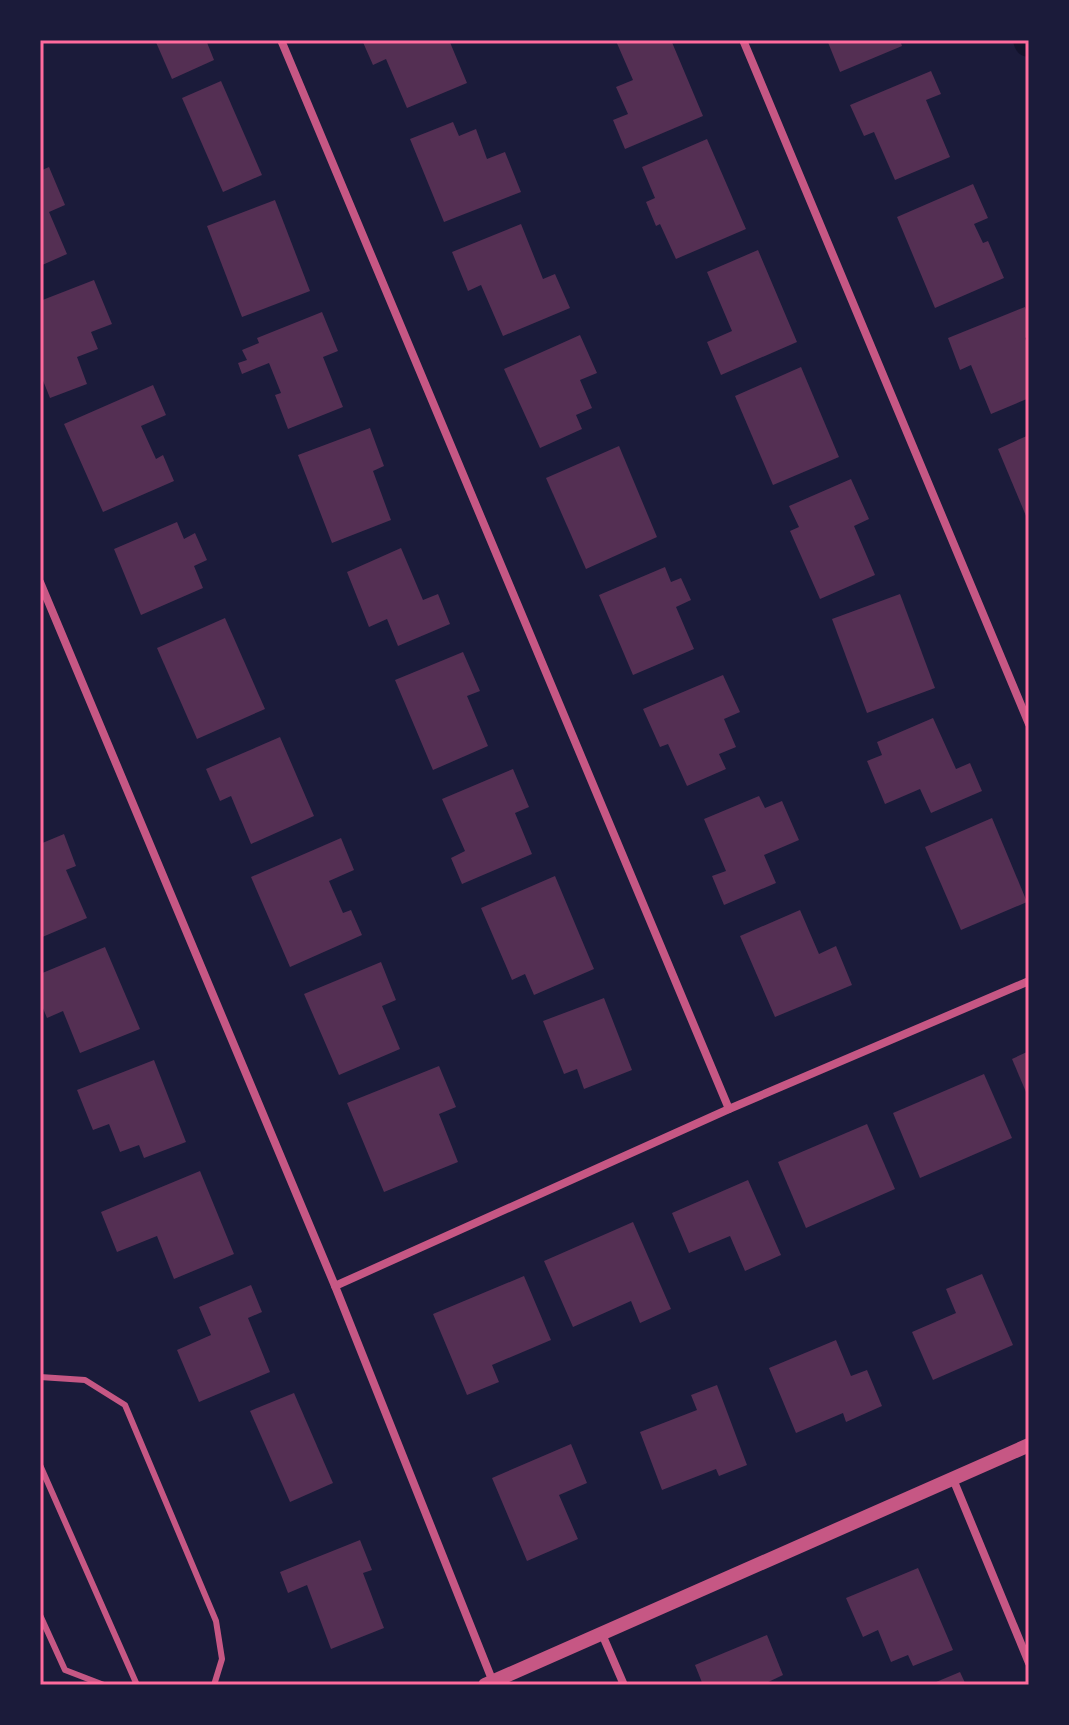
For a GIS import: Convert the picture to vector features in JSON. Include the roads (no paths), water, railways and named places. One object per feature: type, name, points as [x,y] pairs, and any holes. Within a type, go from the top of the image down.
[{"type":"street","points":[[281,40],[729,1109]]},
{"type":"street","points":[[743,40],[1029,724]]},
{"type":"street","points":[[40,582],[335,1286],[489,1683],[1029,1445]]},
{"type":"street","points":[[335,1286],[729,1109],[1029,981]]},
{"type":"street","points":[[953,1479],[1029,1663]]},
{"type":"street","points":[[602,1634],[624,1685]]},
{"type":"lane","points":[[40,1377],[85,1380],[125,1405],[216,1621],[222,1659],[214,1685]]},
{"type":"lane","points":[[40,1465],[137,1685]]},
{"type":"lane","points":[[40,1615],[65,1670],[104,1685]]}]
